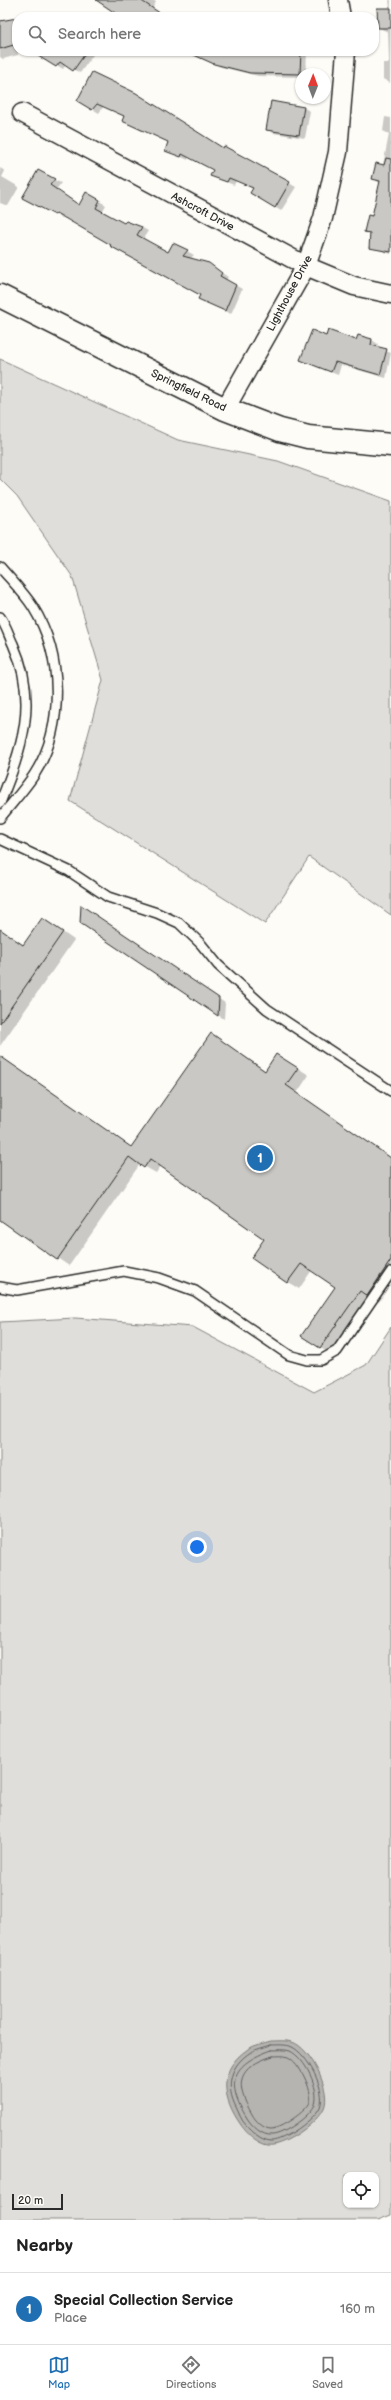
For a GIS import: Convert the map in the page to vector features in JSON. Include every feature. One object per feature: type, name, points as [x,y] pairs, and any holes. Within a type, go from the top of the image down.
[{"type":"street","points":[[338,0],[341,12]]},
{"type":"street","name":"Lighthouse Drive","points":[[225,408],[306,266],[332,187],[338,152],[346,56]]},
{"type":"street","name":"Ashcroft Drive","points":[[22,113],[306,266],[354,286],[391,294]]},
{"type":"street","name":"Springfield Road","points":[[0,296],[225,408],[280,430],[308,437],[391,445]]},
{"type":"lane","points":[[0,567],[33,606],[48,636],[55,673],[57,698],[55,720],[35,774],[0,818]]},
{"type":"lane","points":[[0,617],[19,660],[24,677],[27,706],[24,733],[19,755],[0,803]]},
{"type":"lane","points":[[0,839],[69,871],[108,897],[158,912],[179,923],[201,944],[218,965],[267,1008],[391,1091]]},
{"type":"lane","points":[[0,1287],[17,1290],[124,1271],[159,1278],[195,1291],[289,1355],[307,1360],[321,1360],[338,1351],[391,1272]]},
{"type":"shaded area","points":[[0,359],[178,440],[278,461],[391,501],[391,915],[309,857],[265,924],[70,801],[103,680],[72,576],[17,496],[0,479]]},
{"type":"shaded area","points":[[75,1318],[193,1327],[314,1392],[366,1365],[391,1327],[391,2215],[378,2220],[0,2220],[0,1322]]},
{"type":"water","points":[[271,2041],[292,2042],[306,2052],[318,2070],[325,2091],[326,2100],[324,2108],[309,2126],[287,2140],[273,2145],[268,2145],[259,2142],[241,2125],[230,2105],[226,2085],[227,2075],[231,2066],[238,2057],[250,2048]]},
{"type":"building","points":[[96,0],[140,0],[158,12],[114,12]]},
{"type":"building","points":[[377,8],[391,8],[391,28],[379,28],[379,12],[377,12]]},
{"type":"building","points":[[12,19],[12,45],[0,49],[0,21]]},
{"type":"building","points":[[38,56],[84,56],[73,71],[60,62],[56,67]]},
{"type":"building","points":[[196,56],[301,56],[300,68],[295,68],[295,74],[250,73],[214,64]]},
{"type":"building","points":[[92,72],[136,93],[223,148],[224,146],[290,182],[275,208],[250,193],[253,188],[229,178],[227,182],[210,176],[213,170],[182,154],[181,157],[165,151],[168,142],[122,121],[124,116],[97,104],[92,110],[77,101]]},
{"type":"building","points":[[271,101],[304,107],[299,135],[266,130]]},
{"type":"building","points":[[386,158],[391,159],[391,252],[369,248],[370,233],[364,232],[368,215],[372,216],[380,181],[372,179],[376,163],[384,165]]},
{"type":"building","points":[[38,170],[55,179],[50,185],[79,205],[86,192],[100,200],[96,208],[124,223],[126,221],[142,227],[137,235],[168,252],[173,243],[188,250],[183,256],[209,263],[222,273],[220,276],[236,285],[225,311],[198,299],[200,295],[110,246],[111,245],[56,213],[55,215],[22,198]]},
{"type":"building","points":[[312,330],[326,336],[328,330],[356,340],[358,335],[372,339],[371,345],[387,349],[380,375],[335,362],[331,372],[300,360]]},
{"type":"building","points":[[81,905],[219,998],[218,1016],[80,923]]},
{"type":"building","points":[[42,918],[63,932],[0,1023],[0,929],[23,945]]},
{"type":"building","points":[[211,1033],[265,1071],[276,1054],[298,1068],[286,1085],[391,1158],[391,1260],[367,1296],[360,1291],[320,1348],[301,1336],[335,1287],[301,1264],[287,1283],[251,1258],[264,1239],[150,1159],[144,1168],[129,1157],[57,1260],[0,1220],[0,1056],[131,1147]]},
{"type":"place","name":"Special Collection Service","points":[[260,1158]]}]
